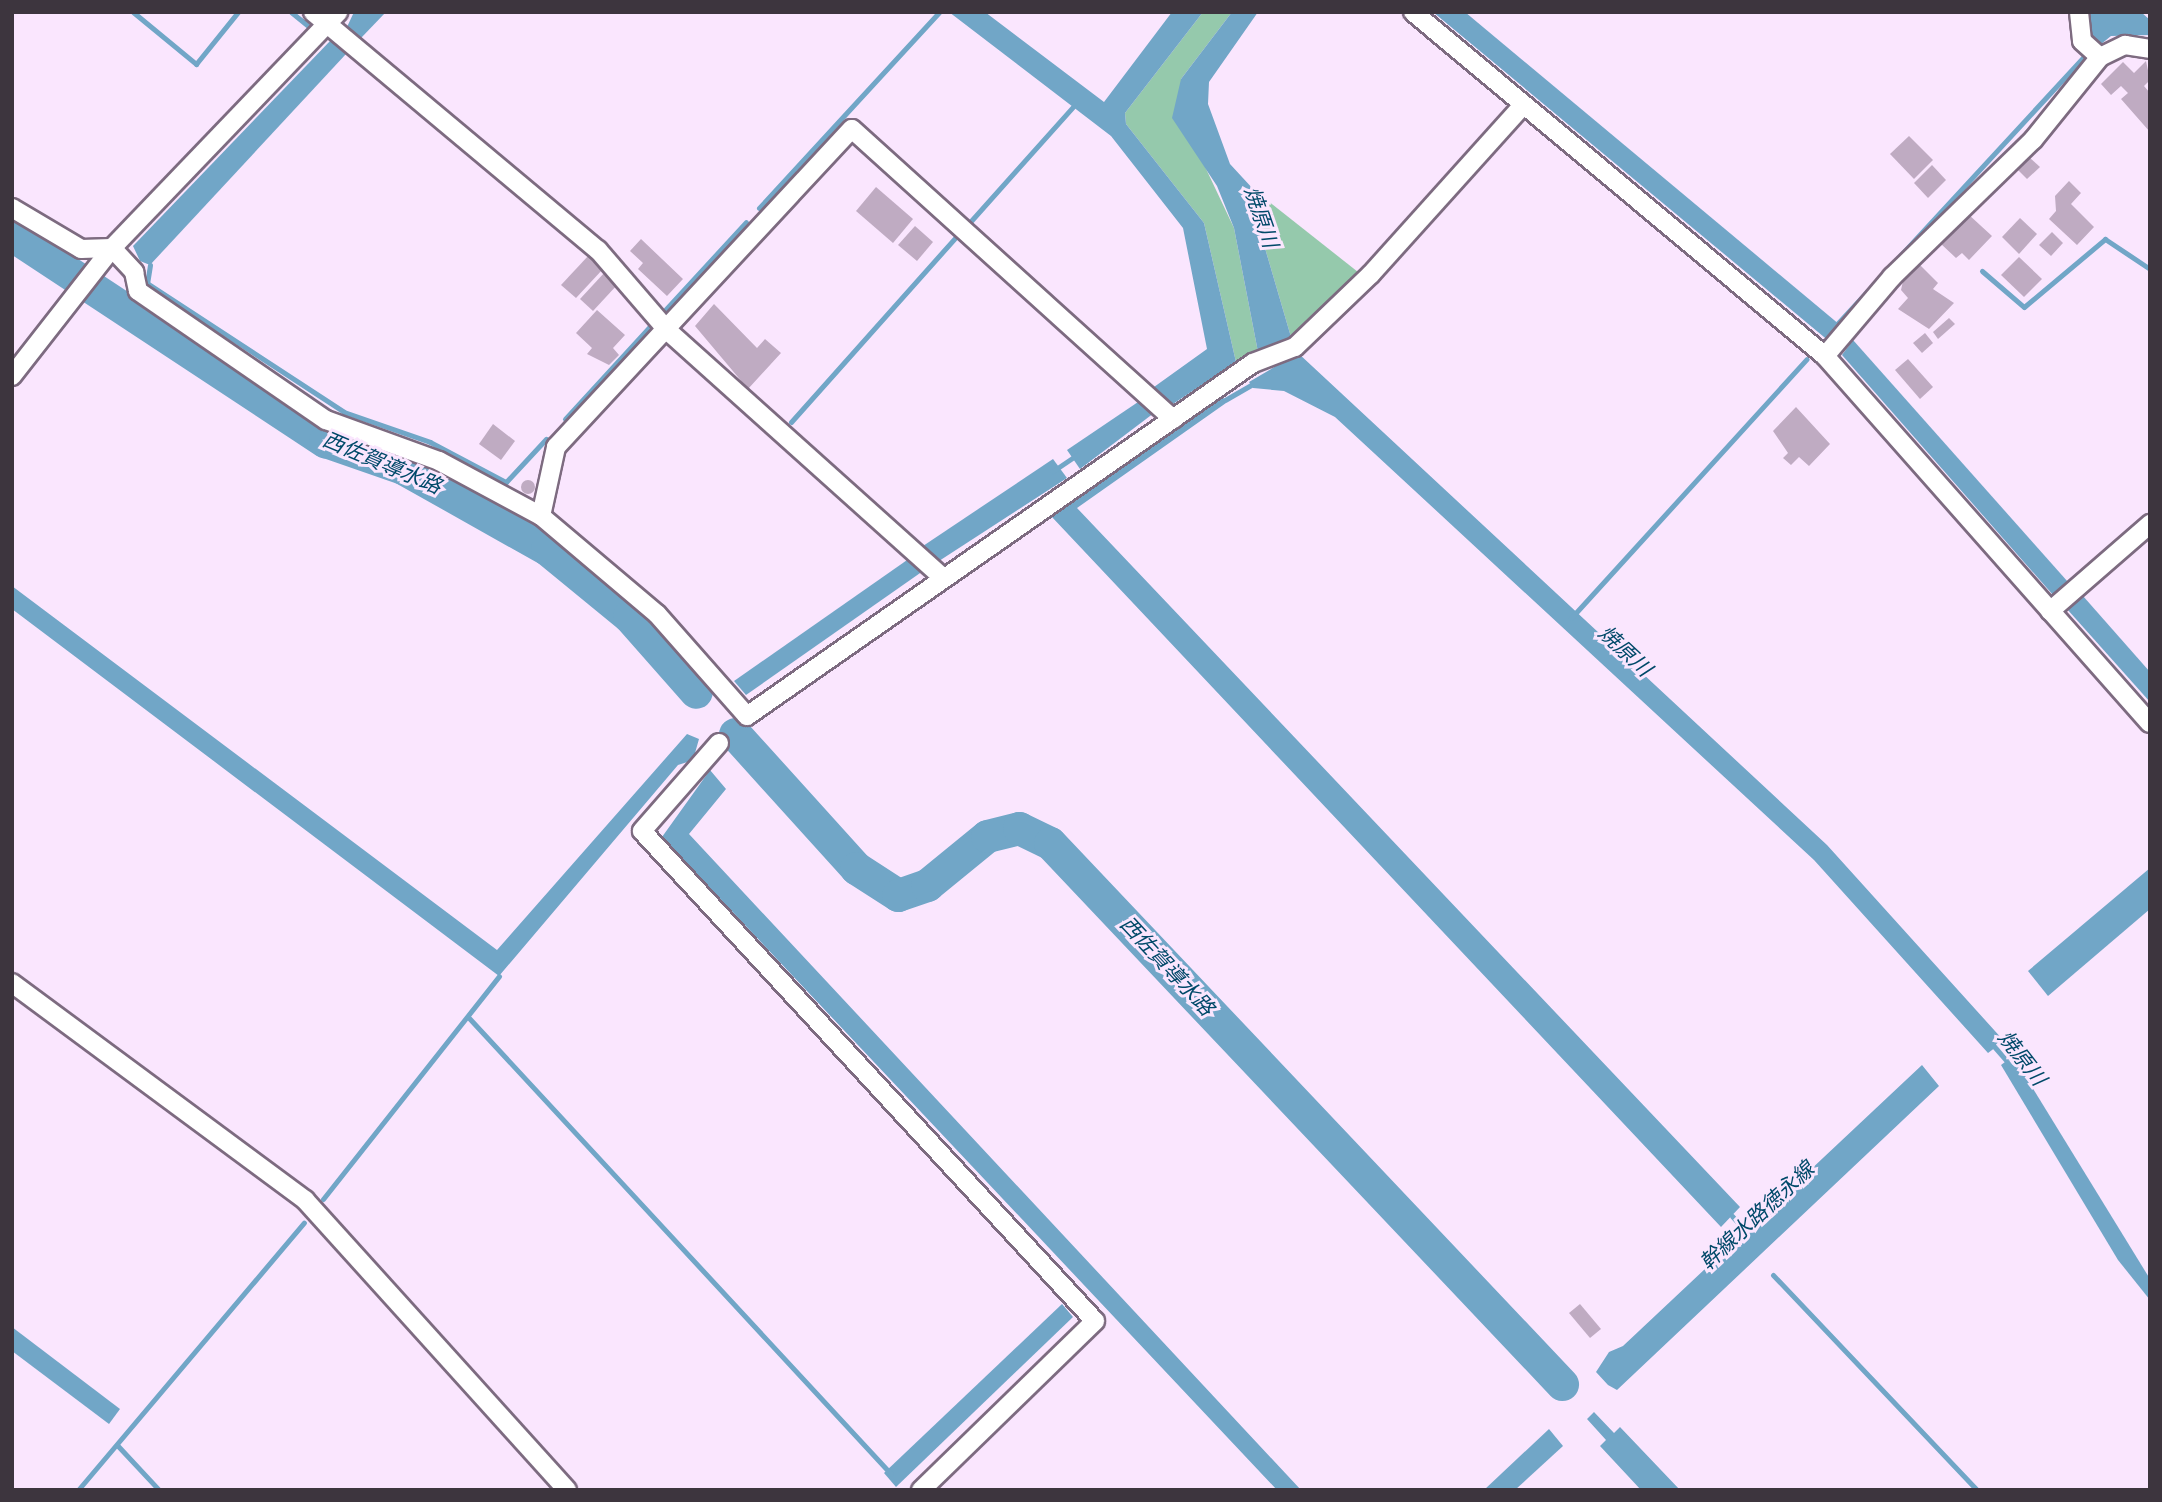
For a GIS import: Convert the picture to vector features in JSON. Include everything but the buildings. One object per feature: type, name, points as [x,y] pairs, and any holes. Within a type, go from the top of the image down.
[{"type":"street","points":[[1413,12],[1825,356],[2150,723]]},
{"type":"street","points":[[2079,12],[2082,41],[2100,57]]},
{"type":"street","points":[[12,376],[72,296],[113,248],[334,25],[598,250],[668,331],[930,566]]},
{"type":"street","points":[[1825,356],[1892,277],[2033,140],[2100,57],[2125,45],[2150,49]]},
{"type":"street","points":[[113,248],[134,272],[138,291],[326,420],[439,461],[541,516],[657,614],[747,716],[930,566],[1161,407],[1252,363],[1288,350],[1371,274],[1524,104]]},
{"type":"street","points":[[541,516],[556,447],[668,331],[852,129],[1161,407]]},
{"type":"street","points":[[12,208],[81,249],[113,248]]},
{"type":"street","points":[[2050,611],[2150,524]]},
{"type":"street","points":[[719,743],[642,831],[1095,1321],[922,1490]]},
{"type":"street","points":[[12,983],[305,1200],[567,1490]]},
{"type":"green space","points":[[1203,12],[1232,12],[1181,79],[1199,154],[1234,228],[1258,352],[1236,362],[1204,223],[1126,124],[1125,113]]},
{"type":"green space","points":[[1254,190],[1358,272],[1291,337],[1255,214]]},
{"type":"water","points":[[354,12],[386,12],[361,38],[347,27]]},
{"type":"water","points":[[949,12],[985,12],[1104,102],[1172,12],[1203,12],[1125,113],[1126,124],[1204,223],[1236,362],[1173,404],[1154,387],[1207,349],[1183,228],[1111,136]]},
{"type":"water","points":[[1232,12],[1258,12],[1209,82],[1208,104],[1230,164],[1254,190],[1255,214],[1291,337],[1258,352],[1234,228],[1217,186],[1172,118],[1181,79]]},
{"type":"water","points":[[1433,12],[1465,12],[1840,325],[1830,342]]},
{"type":"water","points":[[2090,12],[2141,12],[2150,20],[2150,35],[2111,36],[2100,45],[2091,38]]},
{"type":"water","points":[[331,40],[346,54],[150,265],[140,261],[133,246]]},
{"type":"water","points":[[1853,340],[2068,582],[2053,595],[1842,355]]},
{"type":"water","points":[[1298,353],[1827,845],[2004,1041],[1988,1053],[1814,860],[1335,417],[1284,391],[1253,388],[1249,382]]},
{"type":"water","points":[[1223,397],[1226,403],[1077,508],[1740,1207],[1721,1227],[1051,516]]},
{"type":"water","points":[[1141,400],[1154,413],[1080,469],[1067,450]]},
{"type":"water","points":[[1053,459],[1067,478],[939,561],[923,546]]},
{"type":"water","points":[[910,558],[923,571],[746,695],[734,681]]},
{"type":"water","points":[[12,586],[497,950],[687,734],[699,739],[695,753],[700,758],[678,765],[499,976],[12,609]]},
{"type":"water","points":[[2083,596],[2150,672],[2150,702],[2067,609]]},
{"type":"water","points":[[710,770],[726,789],[689,834],[1301,1490],[1277,1490],[662,837]]},
{"type":"water","points":[[2150,868],[2150,909],[2048,996],[2028,971]]},
{"type":"water","points":[[2013,1056],[2150,1279],[2150,1300],[2118,1260],[2001,1065]]},
{"type":"water","points":[[1922,1065],[1939,1086],[1617,1390],[1608,1385],[1596,1372],[1609,1352],[1623,1346]]},
{"type":"water","points":[[1062,1304],[1073,1317],[896,1487],[884,1473]]},
{"type":"water","points":[[12,1327],[120,1409],[109,1424],[12,1351]]},
{"type":"water","points":[[1594,1412],[1614,1433],[1620,1427],[1680,1490],[1641,1490],[1600,1446],[1606,1440],[1587,1419]]},
{"type":"water","points":[[1549,1429],[1563,1446],[1515,1490],[1484,1490]]},
{"type":"waterway","points":[[133,12],[196,64],[238,12]]},
{"type":"waterway","points":[[291,12],[307,25]]},
{"type":"waterway","points":[[759,208],[939,12]]},
{"type":"waterway","points":[[339,47],[354,32]]},
{"type":"waterway","points":[[1838,323],[2084,56]]},
{"type":"waterway","points":[[970,222],[1073,107]]},
{"type":"waterway","points":[[666,309],[746,222]]},
{"type":"waterway","name":"西佐賀導水路","points":[[12,235],[325,441],[403,468],[547,549],[629,616],[696,692]]},
{"type":"waterway","points":[[791,422],[956,237]]},
{"type":"waterway","points":[[1982,271],[2024,307],[2105,239],[2150,269]]},
{"type":"waterway","points":[[150,265],[147,283],[344,412],[430,442],[506,482],[546,439]]},
{"type":"waterway","points":[[565,419],[653,323]]},
{"type":"waterway","points":[[1571,618],[1807,359]]},
{"type":"waterway","points":[[1225,400],[1251,385]]},
{"type":"waterway","points":[[1053,471],[1077,455]]},
{"type":"waterway","name":"西佐賀導水路","points":[[735,734],[856,868],[898,895],[927,885],[987,836],[1019,828],[1050,843],[1562,1384]]},
{"type":"waterway","points":[[323,1199],[499,976]]},
{"type":"waterway","points":[[469,1018],[891,1474]]},
{"type":"waterway","name":"焼原川","points":[[1992,1044],[2011,1066]]},
{"type":"waterway","name":"幹線水路徳永線","points":[[1732,1216],[1749,1235]]},
{"type":"waterway","points":[[78,1490],[304,1223]]},
{"type":"waterway","points":[[1773,1275],[1977,1490]]},
{"type":"waterway","points":[[118,1446],[159,1490]]}]
